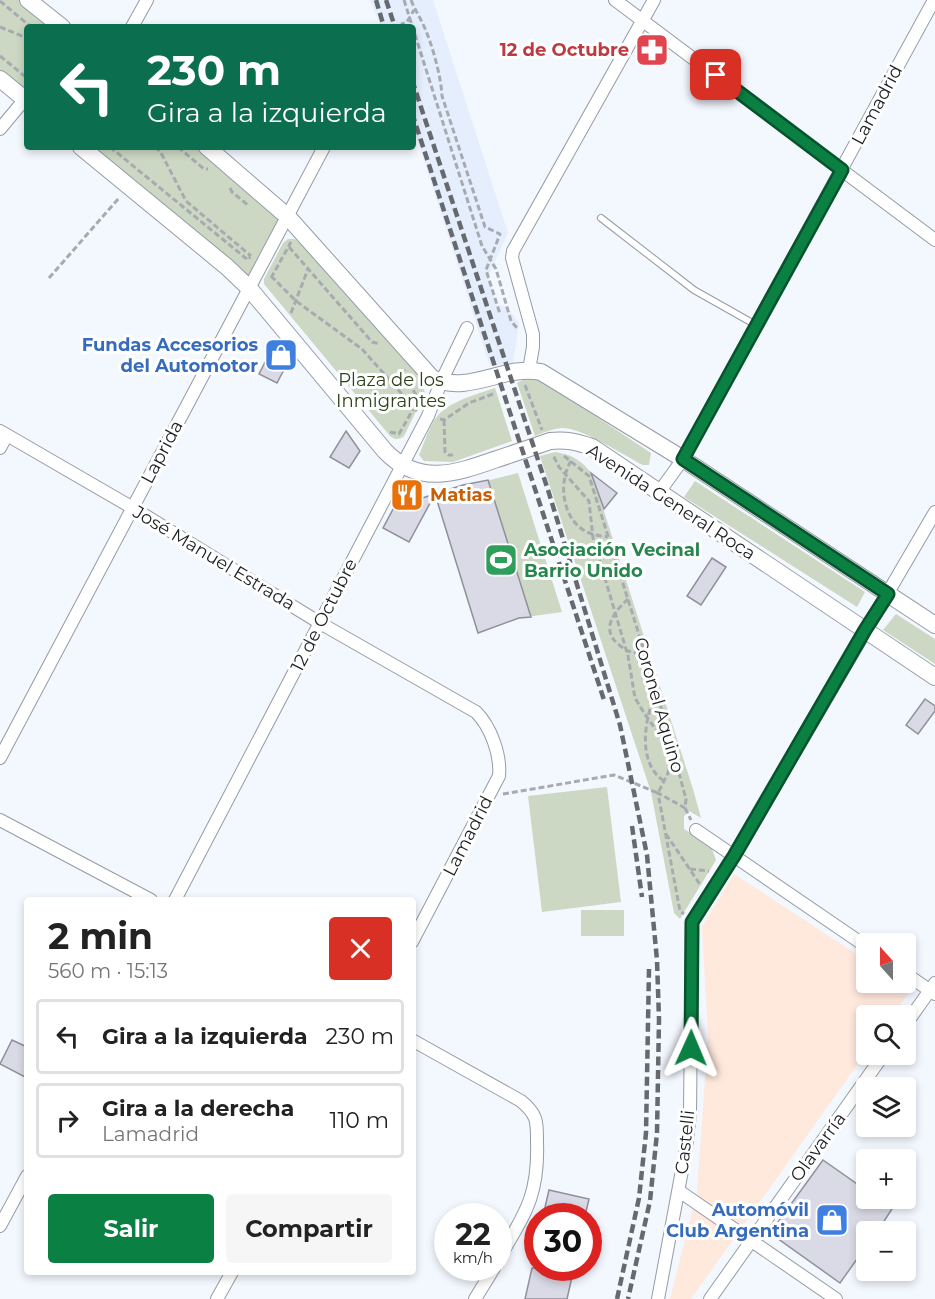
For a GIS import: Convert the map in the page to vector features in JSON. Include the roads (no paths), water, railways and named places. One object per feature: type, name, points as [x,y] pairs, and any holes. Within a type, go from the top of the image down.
[{"type":"main road","points":[[28,0],[58,24]]},
{"type":"main road","points":[[0,79],[24,98]]},
{"type":"main road","name":"Avenida General Roca","points":[[85,150],[227,267],[249,288],[385,451],[401,466],[430,474],[448,474],[547,442],[563,439],[592,447],[935,677]]},
{"type":"main road","points":[[210,150],[288,217],[426,373],[441,382],[456,384],[476,382],[525,370],[549,376],[683,459],[935,625]]},
{"type":"street","points":[[134,24],[147,0]]},
{"type":"street","points":[[615,0],[935,240]]},
{"type":"street","points":[[525,370],[533,347],[533,334],[512,258],[513,251],[654,0]]},
{"type":"street","name":"Lamadrid","points":[[660,491],[683,459],[934,0]]},
{"type":"street","points":[[0,129],[24,102]]},
{"type":"street","name":"Laprida","points":[[0,758],[322,150]]},
{"type":"street","name":"12 de Octubre","points":[[177,897],[428,416],[467,327]]},
{"type":"street","points":[[0,448],[4,433]]},
{"type":"street","name":"José Manuel Estrada","points":[[4,433],[133,508],[320,623],[476,712],[486,725]]},
{"type":"street","name":"Castelli","points":[[680,1191],[690,1114],[692,922],[707,895],[734,856],[935,512]]},
{"type":"street","name":"Lamadrid","points":[[416,934],[499,776],[500,760],[486,725]]},
{"type":"street","points":[[0,820],[145,897]]},
{"type":"street","points":[[696,830],[856,939]]},
{"type":"street","points":[[916,980],[933,989],[916,1011]]},
{"type":"street","points":[[416,1042],[521,1101],[533,1111],[537,1122],[538,1174],[534,1193],[512,1236]]},
{"type":"street","name":"Olavarría","points":[[710,1299],[876,1065]]},
{"type":"street","points":[[0,1226],[24,1182]]},
{"type":"street","points":[[658,1299],[680,1191],[836,1299]]},
{"type":"street","points":[[218,1299],[230,1275]]},
{"type":"street","points":[[475,1299],[486,1281]]},
{"type":"lane","points":[[602,218],[694,290],[756,325]]},
{"type":"railway","points":[[376,0],[383,24]]},
{"type":"railway","points":[[386,0],[394,24]]},
{"type":"railway","points":[[416,92],[548,490],[620,725],[647,855],[657,960],[659,1019],[657,1133],[650,1201],[628,1299]]},
{"type":"railway","points":[[416,125],[604,700]]},
{"type":"railway","points":[[632,826],[642,897]]},
{"type":"railway","points":[[617,1299],[639,1198],[646,1133],[649,969]]},
{"type":"place","name":"12 de Octubre","points":[[652,50]]},
{"type":"place","name":"Fundas Accesorios del Automotor","points":[[281,355]]},
{"type":"place","name":"Matias","points":[[407,495]]},
{"type":"place","name":"Asociación Vecinal Barrio Unido","points":[[501,560]]},
{"type":"place","name":"Automóvil Club Argentina","points":[[832,1220]]},
{"type":"park label","name":"Plaza de los Inmigrantes","points":[[391,390]]}]
